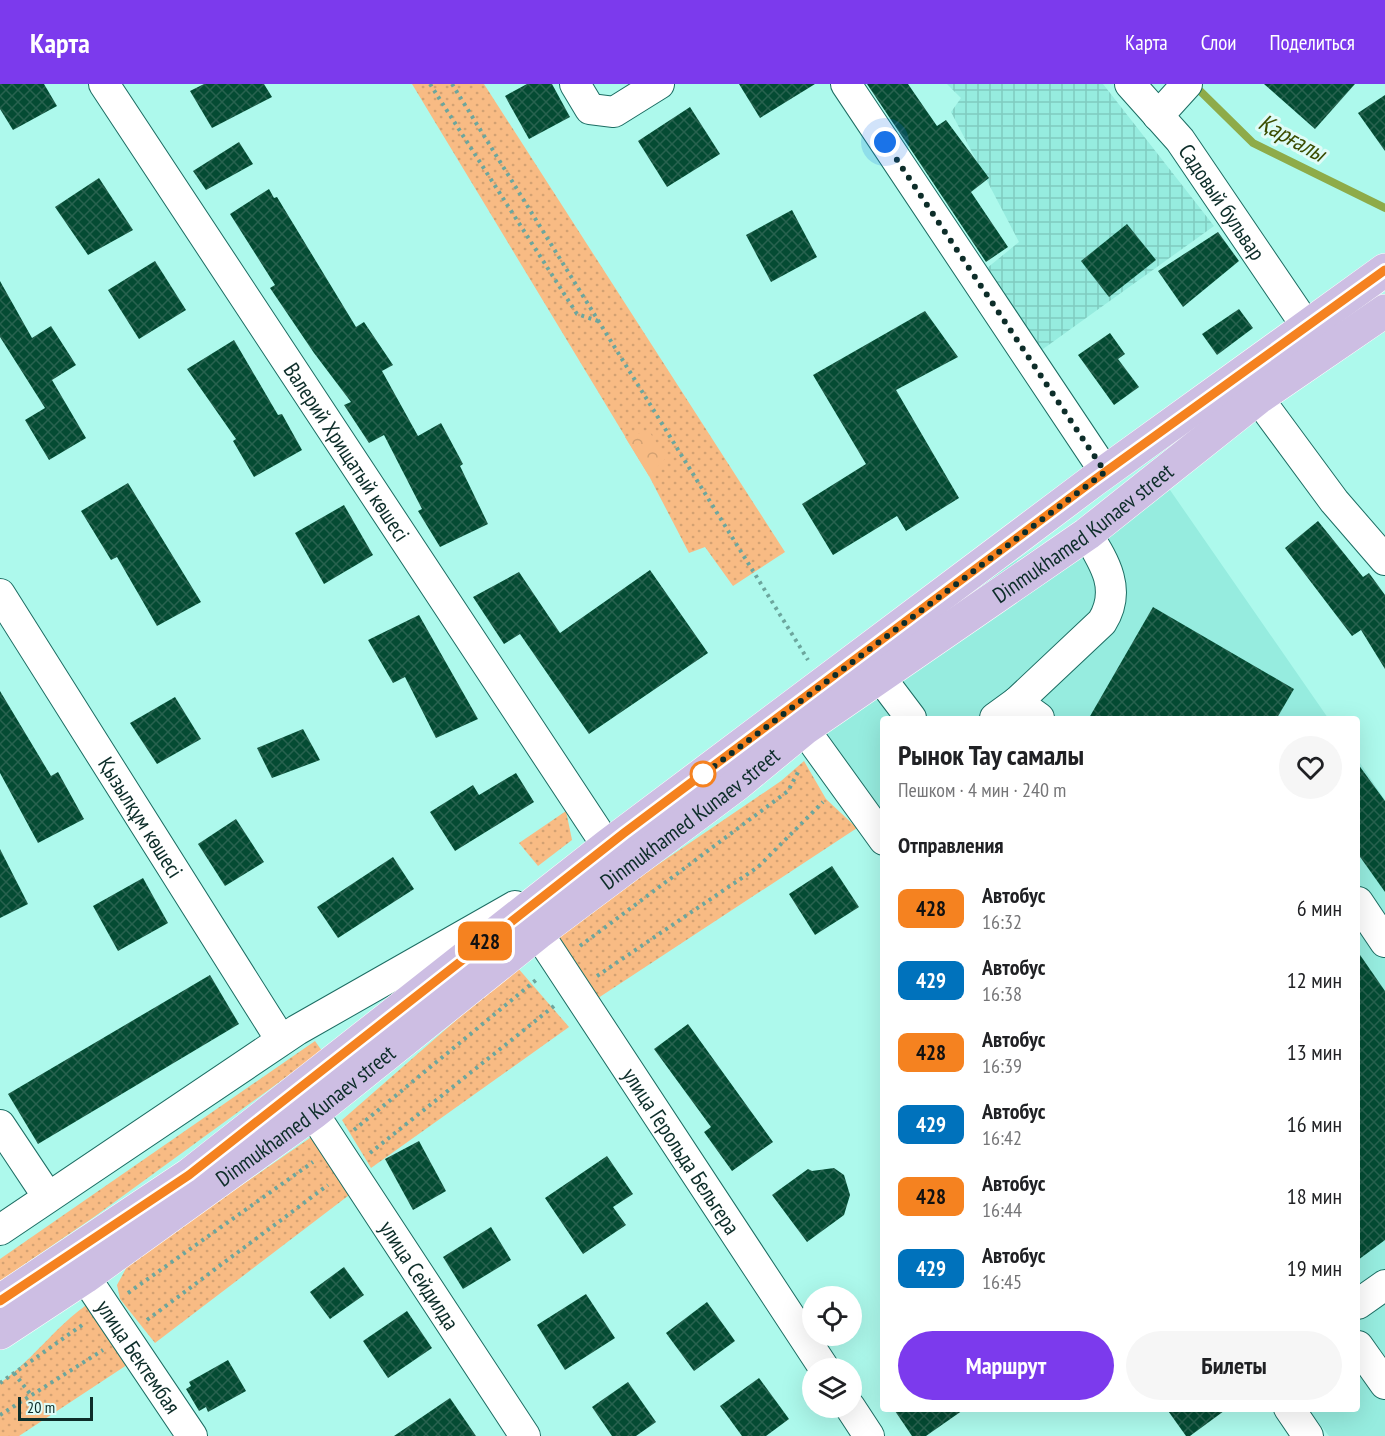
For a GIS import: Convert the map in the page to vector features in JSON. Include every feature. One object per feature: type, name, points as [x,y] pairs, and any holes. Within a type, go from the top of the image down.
[{"type":"main road","name":"Dinmukhamed Kunaev street","points":[[0,1333],[85,1277],[313,1113],[538,933],[736,785],[809,735],[871,665],[1105,472],[1385,270]]},
{"type":"main road","name":"Dinmukhamed Kunaev street","points":[[0,1301],[189,1175],[564,879],[598,834],[1087,534],[1258,398],[1385,311]]},
{"type":"street","name":"Валерий Хрищатый көшесі","points":[[104,84],[598,834]]},
{"type":"street","points":[[575,84],[590,110],[614,112],[659,84]]},
{"type":"street","points":[[846,84],[1105,472]]},
{"type":"street","name":"Садовый бульвар","points":[[1130,84],[1180,140],[1307,327]]},
{"type":"street","points":[[1158,116],[1187,84]]},
{"type":"street","points":[[1258,398],[1334,501],[1385,560]]},
{"type":"street","points":[[1009,715],[1102,622],[1110,608],[1111,577],[1087,534]]},
{"type":"street","name":"Қызылқұм көшесі","points":[[0,594],[281,1040]]},
{"type":"street","points":[[871,665],[909,716]]},
{"type":"street","points":[[809,735],[880,834]]},
{"type":"street","points":[[0,1230],[281,1040],[400,970],[564,879]]},
{"type":"street","points":[[1360,905],[1385,942]]},
{"type":"street","name":"улица Герольда Бельгера","points":[[538,933],[817,1358]]},
{"type":"street","name":"улица Сейдилда","points":[[313,1113],[525,1436]]},
{"type":"street","points":[[0,1125],[48,1197]]},
{"type":"street","name":"улица Бектембая","points":[[85,1277],[192,1436]]},
{"type":"street","points":[[1360,1303],[1385,1285]]},
{"type":"street","points":[[1360,1349],[1385,1383]]},
{"type":"street","points":[[1292,1412],[1308,1436]]},
{"type":"path","points":[[430,84],[578,314],[599,321]]},
{"type":"path","points":[[452,84],[809,661]]},
{"type":"path","points":[[0,1415],[125,1336],[342,1157],[557,962],[788,791],[809,735]]},
{"type":"path","points":[[0,1383],[106,1309],[342,1157],[576,991],[758,867],[826,799]]},
{"type":"path","points":[[14,1373],[31,1395]]},
{"type":"shaded area","points":[[947,84],[1103,84],[1214,226],[1036,354],[976,277],[1019,242],[951,112],[961,98]]},
{"type":"shaded area","points":[[1159,470],[1170,490],[1327,716],[880,716],[880,832],[793,702]]},
{"type":"shaded area","points":[[1360,763],[1385,800],[1385,1436],[1329,1436],[1310,1412],[1360,1412]]},
{"type":"green space","points":[[412,84],[484,84],[785,552],[733,586],[705,547],[689,553],[649,476]]},
{"type":"green space","points":[[649,431],[666,458],[649,476],[625,437]]},
{"type":"green space","points":[[804,761],[826,799],[857,828],[586,1006],[544,942],[781,781]]},
{"type":"green space","points":[[566,811],[572,840],[538,866],[519,843]]},
{"type":"green space","points":[[517,967],[569,1027],[371,1168],[342,1120]]},
{"type":"green space","points":[[315,1041],[322,1051],[94,1217],[0,1281],[0,1259]]},
{"type":"green space","points":[[323,1129],[361,1186],[155,1343],[120,1299],[117,1285],[129,1263]]},
{"type":"green space","points":[[99,1297],[139,1357],[19,1436],[0,1436],[0,1383],[72,1316]]},
{"type":"building","points":[[0,84],[44,84],[57,106],[13,130],[0,109]]},
{"type":"building","points":[[204,84],[264,84],[272,97],[212,128],[190,91]]},
{"type":"building","points":[[527,84],[552,84],[570,117],[529,139],[505,96]]},
{"type":"building","points":[[739,84],[815,84],[760,118]]},
{"type":"building","points":[[867,84],[908,84],[937,126],[946,120],[989,178],[971,192],[1008,247],[986,262]]},
{"type":"building","points":[[1264,84],[1355,84],[1315,129]]},
{"type":"building","points":[[1385,95],[1385,151],[1358,113]]},
{"type":"building","points":[[690,107],[720,154],[667,187],[638,141]]},
{"type":"building","points":[[239,142],[253,164],[206,190],[193,171]]},
{"type":"building","points":[[99,178],[133,230],[88,255],[55,207]]},
{"type":"building","points":[[269,189],[274,198],[277,197],[356,327],[364,322],[393,365],[382,371],[418,436],[441,423],[463,464],[460,466],[488,524],[440,547],[418,511],[422,509],[384,435],[369,443],[344,405],[351,402],[270,288],[275,285],[230,214]]},
{"type":"building","points":[[792,210],[817,257],[771,282],[746,235]]},
{"type":"building","points":[[1127,224],[1156,260],[1109,297],[1081,261]]},
{"type":"building","points":[[1218,232],[1239,261],[1183,307],[1158,271]]},
{"type":"building","points":[[155,261],[186,310],[139,339],[108,290]]},
{"type":"building","points":[[0,281],[32,338],[51,326],[76,365],[52,380],[86,438],[49,460],[25,420],[45,408],[0,337]]},
{"type":"building","points":[[1239,309],[1253,328],[1217,355],[1202,334]]},
{"type":"building","points":[[925,311],[958,357],[896,390],[959,498],[906,531],[897,516],[833,555],[802,504],[866,464],[813,375]]},
{"type":"building","points":[[1110,333],[1125,354],[1118,359],[1139,387],[1114,405],[1078,355]]},
{"type":"building","points":[[234,340],[278,415],[282,414],[302,450],[254,477],[233,441],[236,439],[187,369]]},
{"type":"building","points":[[128,483],[201,602],[157,626],[117,557],[111,560],[81,511]]},
{"type":"building","points":[[344,505],[373,555],[324,584],[295,533]]},
{"type":"building","points":[[1318,521],[1363,577],[1369,573],[1385,595],[1385,669],[1361,630],[1352,636],[1285,548]]},
{"type":"building","points":[[650,570],[708,653],[589,734],[520,634],[504,644],[473,597],[519,572],[560,633]]},
{"type":"building","points":[[1153,607],[1294,689],[1278,716],[1090,716]]},
{"type":"building","points":[[419,615],[478,719],[436,738],[405,677],[393,683],[368,640]]},
{"type":"building","points":[[0,691],[51,776],[58,772],[84,819],[38,843],[0,773]]},
{"type":"building","points":[[175,697],[201,739],[157,764],[130,723]]},
{"type":"building","points":[[303,729],[320,760],[272,778],[257,748]]},
{"type":"building","points":[[1360,767],[1385,801],[1385,892],[1360,857]]},
{"type":"building","points":[[516,773],[534,802],[455,851],[430,812],[473,785],[479,795]]},
{"type":"building","points":[[236,819],[264,862],[225,886],[198,844]]},
{"type":"building","points":[[0,849],[28,904],[0,918]]},
{"type":"building","points":[[393,857],[414,889],[338,938],[317,907]]},
{"type":"building","points":[[832,866],[859,907],[815,935],[789,894]]},
{"type":"building","points":[[143,878],[168,923],[118,951],[93,906]]},
{"type":"building","points":[[1360,955],[1385,991],[1385,1240],[1360,1259]]},
{"type":"building","points":[[210,975],[239,1024],[38,1144],[8,1094]]},
{"type":"building","points":[[688,1024],[773,1142],[732,1171],[704,1132],[711,1127],[654,1049]]},
{"type":"building","points":[[419,1141],[446,1191],[413,1210],[385,1159]]},
{"type":"building","points":[[607,1156],[633,1194],[613,1207],[626,1225],[583,1254],[545,1198]]},
{"type":"building","points":[[834,1168],[844,1175],[850,1195],[844,1215],[807,1242],[772,1195],[808,1169],[812,1171]]},
{"type":"building","points":[[491,1227],[511,1260],[463,1289],[443,1257]]},
{"type":"building","points":[[344,1267],[364,1295],[330,1319],[310,1292]]},
{"type":"building","points":[[586,1294],[615,1338],[565,1370],[537,1325]]},
{"type":"building","points":[[707,1302],[735,1341],[694,1371],[666,1333]]},
{"type":"building","points":[[407,1311],[432,1348],[388,1378],[363,1341]]},
{"type":"building","points":[[228,1360],[246,1391],[208,1412],[206,1407],[199,1411],[186,1389],[191,1386],[189,1382]]},
{"type":"building","points":[[759,1378],[789,1419],[766,1436],[742,1436],[720,1406]]},
{"type":"building","points":[[628,1382],[656,1422],[636,1436],[612,1436],[592,1407]]},
{"type":"building","points":[[450,1398],[476,1436],[394,1436]]},
{"type":"building","points":[[896,1412],[960,1412],[926,1436],[912,1436]]},
{"type":"building","points":[[1169,1412],[1223,1412],[1190,1436],[1186,1436]]},
{"type":"waterway","name":"Қарғалы","points":[[1194,85],[1253,143],[1385,208]]},
{"type":"bus line","name":"428","points":[[0,1301],[189,1175],[624,833],[1094,480],[1385,270]]},
{"type":"route","points":[[703,774],[696,780],[1105,472],[885,142]]}]
